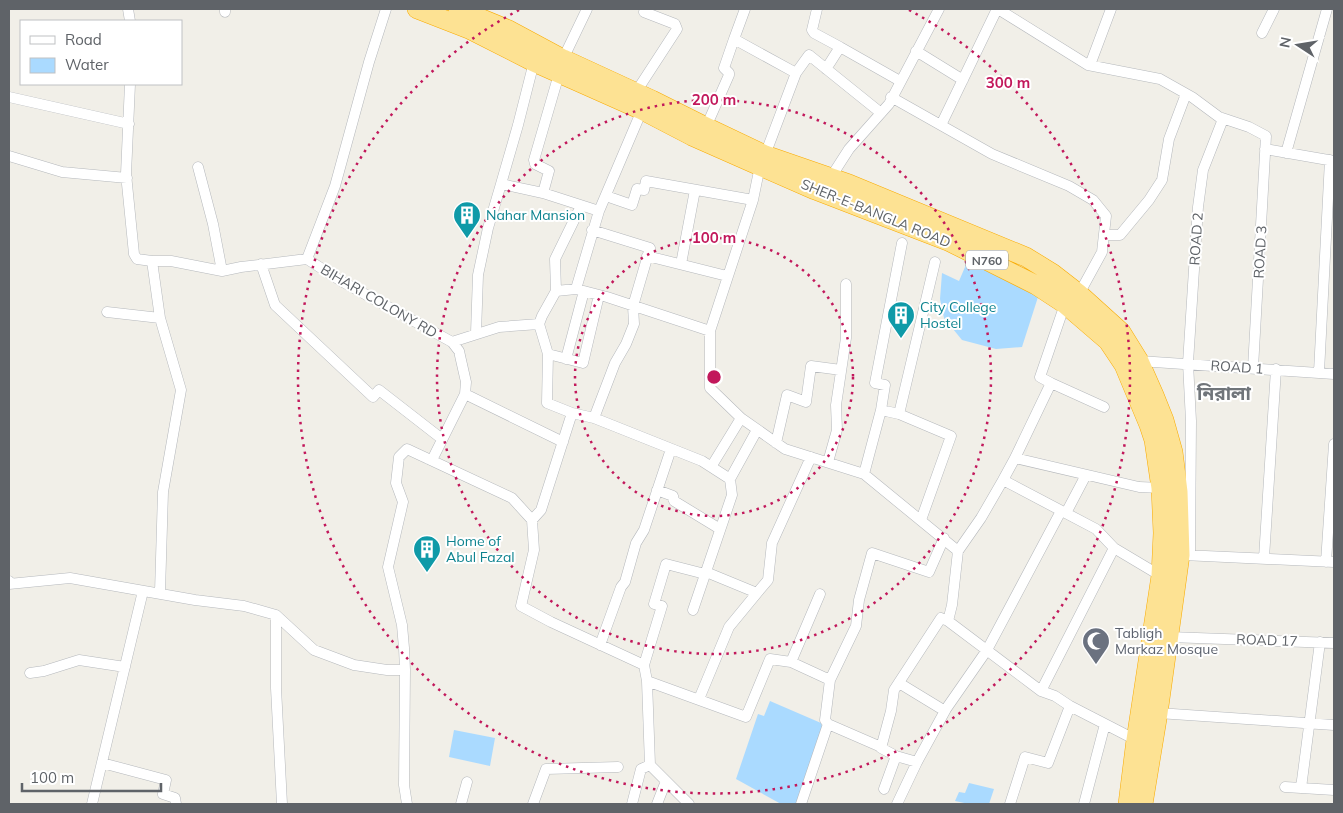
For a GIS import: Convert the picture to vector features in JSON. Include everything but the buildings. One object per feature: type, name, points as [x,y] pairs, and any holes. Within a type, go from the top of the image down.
[{"type":"highway","name":"SHER-E-BANGLA ROAD","points":[[417,9],[471,30],[534,62],[561,66],[636,92],[706,127],[762,160],[831,177],[846,192]]},
{"type":"highway","name":"SHER-E-BANGLA ROAD","points":[[458,9],[508,30],[561,66],[692,136],[762,160],[953,235],[1026,258],[1052,273],[1108,341],[1124,365],[1172,452],[1178,492],[1185,555],[1169,637],[1136,740],[1128,804]]},
{"type":"highway","name":"SHER-E-BANGLA ROAD","points":[[1072,299],[1121,332],[1139,361],[1157,423],[1154,440],[1161,488],[1163,533],[1155,677],[1158,714],[1143,804]]},
{"type":"street","points":[[130,85],[127,178],[136,259],[171,261],[222,271],[240,266],[307,258],[336,186],[369,62],[386,9]]},
{"type":"street","points":[[543,193],[549,171],[536,164],[534,160],[561,66],[586,9]]},
{"type":"street","points":[[706,127],[729,75],[729,72],[724,68],[746,9]]},
{"type":"street","points":[[817,9],[812,30],[814,33],[900,81]]},
{"type":"street","points":[[831,177],[849,149],[889,104],[939,9]]},
{"type":"street","points":[[941,125],[997,9],[1090,66],[1160,79],[1223,119]]},
{"type":"street","points":[[1090,66],[1111,9]]},
{"type":"street","points":[[1262,33],[1274,9]]},
{"type":"street","points":[[1286,153],[1327,9]]},
{"type":"street","points":[[636,92],[678,28],[675,24],[641,10]]},
{"type":"street","points":[[734,39],[796,73]]},
{"type":"street","points":[[826,70],[840,47]]},
{"type":"street","points":[[916,51],[963,80]]},
{"type":"street","points":[[881,113],[809,55],[796,73],[762,160],[753,200],[710,331],[710,388],[741,418],[785,449],[864,474],[958,551]]},
{"type":"street","points":[[476,333],[478,275],[488,228],[502,184],[534,62]]},
{"type":"street","points":[[1105,235],[1120,235],[1149,200],[1162,180],[1170,140],[1186,94]]},
{"type":"street","points":[[9,96],[129,124]]},
{"type":"street","points":[[891,97],[992,154],[1069,186],[1093,200],[1106,216],[1102,252],[1072,299],[1040,377],[1104,407]]},
{"type":"street","points":[[566,359],[592,230],[642,110]]},
{"type":"street","name":"ROAD 3","points":[[1223,119],[1249,127],[1266,136],[1253,368]]},
{"type":"street","name":"ROAD 2","points":[[1185,555],[1190,421],[1188,363],[1198,207],[1203,170],[1223,119]]},
{"type":"street","points":[[1265,149],[1333,161],[1319,372]]},
{"type":"street","points":[[9,156],[62,172],[127,178]]},
{"type":"street","points":[[198,167],[213,224],[222,271]]},
{"type":"street","points":[[606,196],[632,205],[637,189],[644,190],[646,180],[753,200]]},
{"type":"street","points":[[502,184],[543,193],[599,211]]},
{"type":"street","points":[[681,264],[695,190]]},
{"type":"street","points":[[580,206],[555,259],[556,291],[539,324],[548,354],[547,402],[572,413],[594,418],[702,461],[730,479]]},
{"type":"street","points":[[592,230],[650,248],[633,306],[634,324],[626,344],[615,363],[594,418]]},
{"type":"street","points":[[864,474],[881,410],[884,385],[875,383],[902,243]]},
{"type":"street","points":[[647,256],[728,276]]},
{"type":"street","name":"BIHARI COLONY RD","points":[[307,258],[341,281],[452,342]]},
{"type":"street","points":[[152,260],[160,318],[181,390],[163,492],[160,592]]},
{"type":"street","points":[[899,414],[935,262]]},
{"type":"street","points":[[261,264],[275,305],[373,397],[380,390],[442,439]]},
{"type":"street","points":[[828,462],[837,430],[836,405],[846,338],[846,284]]},
{"type":"street","points":[[556,291],[580,290],[600,295],[710,331]]},
{"type":"street","points":[[548,354],[583,363],[600,295]]},
{"type":"street","points":[[107,312],[160,318]]},
{"type":"street","points":[[428,459],[432,460],[465,394],[466,382],[459,351],[452,342],[498,327],[539,324]]},
{"type":"street","name":"ROAD 1","points":[[1139,361],[1334,374]]},
{"type":"street","points":[[776,443],[787,395],[806,402],[811,366],[841,370]]},
{"type":"street","points":[[1264,558],[1276,369]]},
{"type":"street","points":[[948,621],[952,605],[958,551],[981,518],[1003,480],[1051,383]]},
{"type":"street","points":[[465,394],[563,442]]},
{"type":"street","points":[[881,410],[899,414],[951,436],[921,520]]},
{"type":"street","points":[[532,520],[541,510],[572,413]]},
{"type":"street","points":[[711,467],[741,418]]},
{"type":"street","points":[[693,610],[732,495],[730,479],[757,430]]},
{"type":"street","points":[[1185,555],[1330,562],[1334,444]]},
{"type":"street","points":[[407,804],[404,785],[405,670],[402,625],[388,567],[403,502],[396,483],[400,457],[407,449],[512,498],[532,520],[534,550],[521,606],[644,665]]},
{"type":"street","points":[[600,645],[621,587],[625,582],[636,542],[644,530],[671,449]]},
{"type":"street","points":[[699,700],[730,627],[768,580],[772,544],[811,457]]},
{"type":"street","points":[[1015,458],[1139,487],[1161,488]]},
{"type":"street","points":[[898,804],[916,762],[945,711],[987,650],[1063,512],[1086,475]]},
{"type":"street","points":[[1003,480],[1096,529],[1114,548],[1161,576]]},
{"type":"street","points":[[657,490],[672,496],[674,501],[720,529]]},
{"type":"street","points":[[916,762],[896,756],[881,747],[828,724],[825,720],[830,680],[856,626],[859,600],[872,554],[929,572],[944,538]]},
{"type":"street","points":[[1041,691],[1114,548]]},
{"type":"street","points":[[689,804],[650,765],[644,665],[662,606],[654,604],[666,564],[705,573],[757,594]]},
{"type":"street","points":[[9,583],[70,578],[143,591],[160,592],[194,600],[244,606],[276,615],[314,650],[354,664],[387,670],[405,670]]},
{"type":"street","points":[[92,804],[143,591]]},
{"type":"street","points":[[791,662],[820,594]]},
{"type":"street","points":[[276,615],[276,688],[282,804]]},
{"type":"street","points":[[881,747],[891,711],[894,690],[941,618],[948,621],[1041,691],[1055,696],[1070,706],[1136,740]]},
{"type":"street","name":"ROAD 17","points":[[1169,637],[1334,643]]},
{"type":"street","points":[[1301,788],[1320,642]]},
{"type":"street","points":[[646,681],[746,716],[770,659],[791,662],[830,680]]},
{"type":"street","points":[[30,673],[79,660],[125,667]]},
{"type":"street","points":[[899,684],[945,711]]},
{"type":"street","points":[[1010,804],[1025,757],[1048,763],[1070,706]]},
{"type":"street","points":[[1158,714],[1334,725]]},
{"type":"street","points":[[801,804],[828,724]]},
{"type":"street","points":[[1084,804],[1105,724]]},
{"type":"street","points":[[884,789],[896,756]]},
{"type":"street","points":[[102,763],[166,780],[163,794],[175,798],[176,804]]},
{"type":"street","points":[[632,804],[641,769],[650,765]]},
{"type":"street","points":[[533,804],[546,769],[618,767]]},
{"type":"street","points":[[657,804],[666,781]]},
{"type":"street","points":[[461,804],[467,782]]},
{"type":"street","points":[[1285,787],[1334,790]]},
{"type":"water","points":[[968,260],[998,271],[1038,297],[1022,347],[996,349],[962,340],[944,318],[940,299],[942,273],[959,281]]},
{"type":"water","points":[[770,701],[821,723],[823,729],[797,804],[781,804],[736,779],[758,714],[764,716]]},
{"type":"water","points":[[454,730],[495,738],[490,766],[449,757]]},
{"type":"water","points":[[969,783],[994,789],[989,804],[969,804],[955,801],[959,792],[965,793]]},
{"type":"place","name":"Nahar Mansion","points":[[467,239]]},
{"type":"place","name":"City College Hostel","points":[[901,339]]},
{"type":"place","name":"Home of Abul Fazal","points":[[427,573]]},
{"type":"place","name":"Tabligh Markaz Mosque","points":[[1096,665]]},
{"type":"district","name":"নিরালা","points":[[1224,393]]}]
